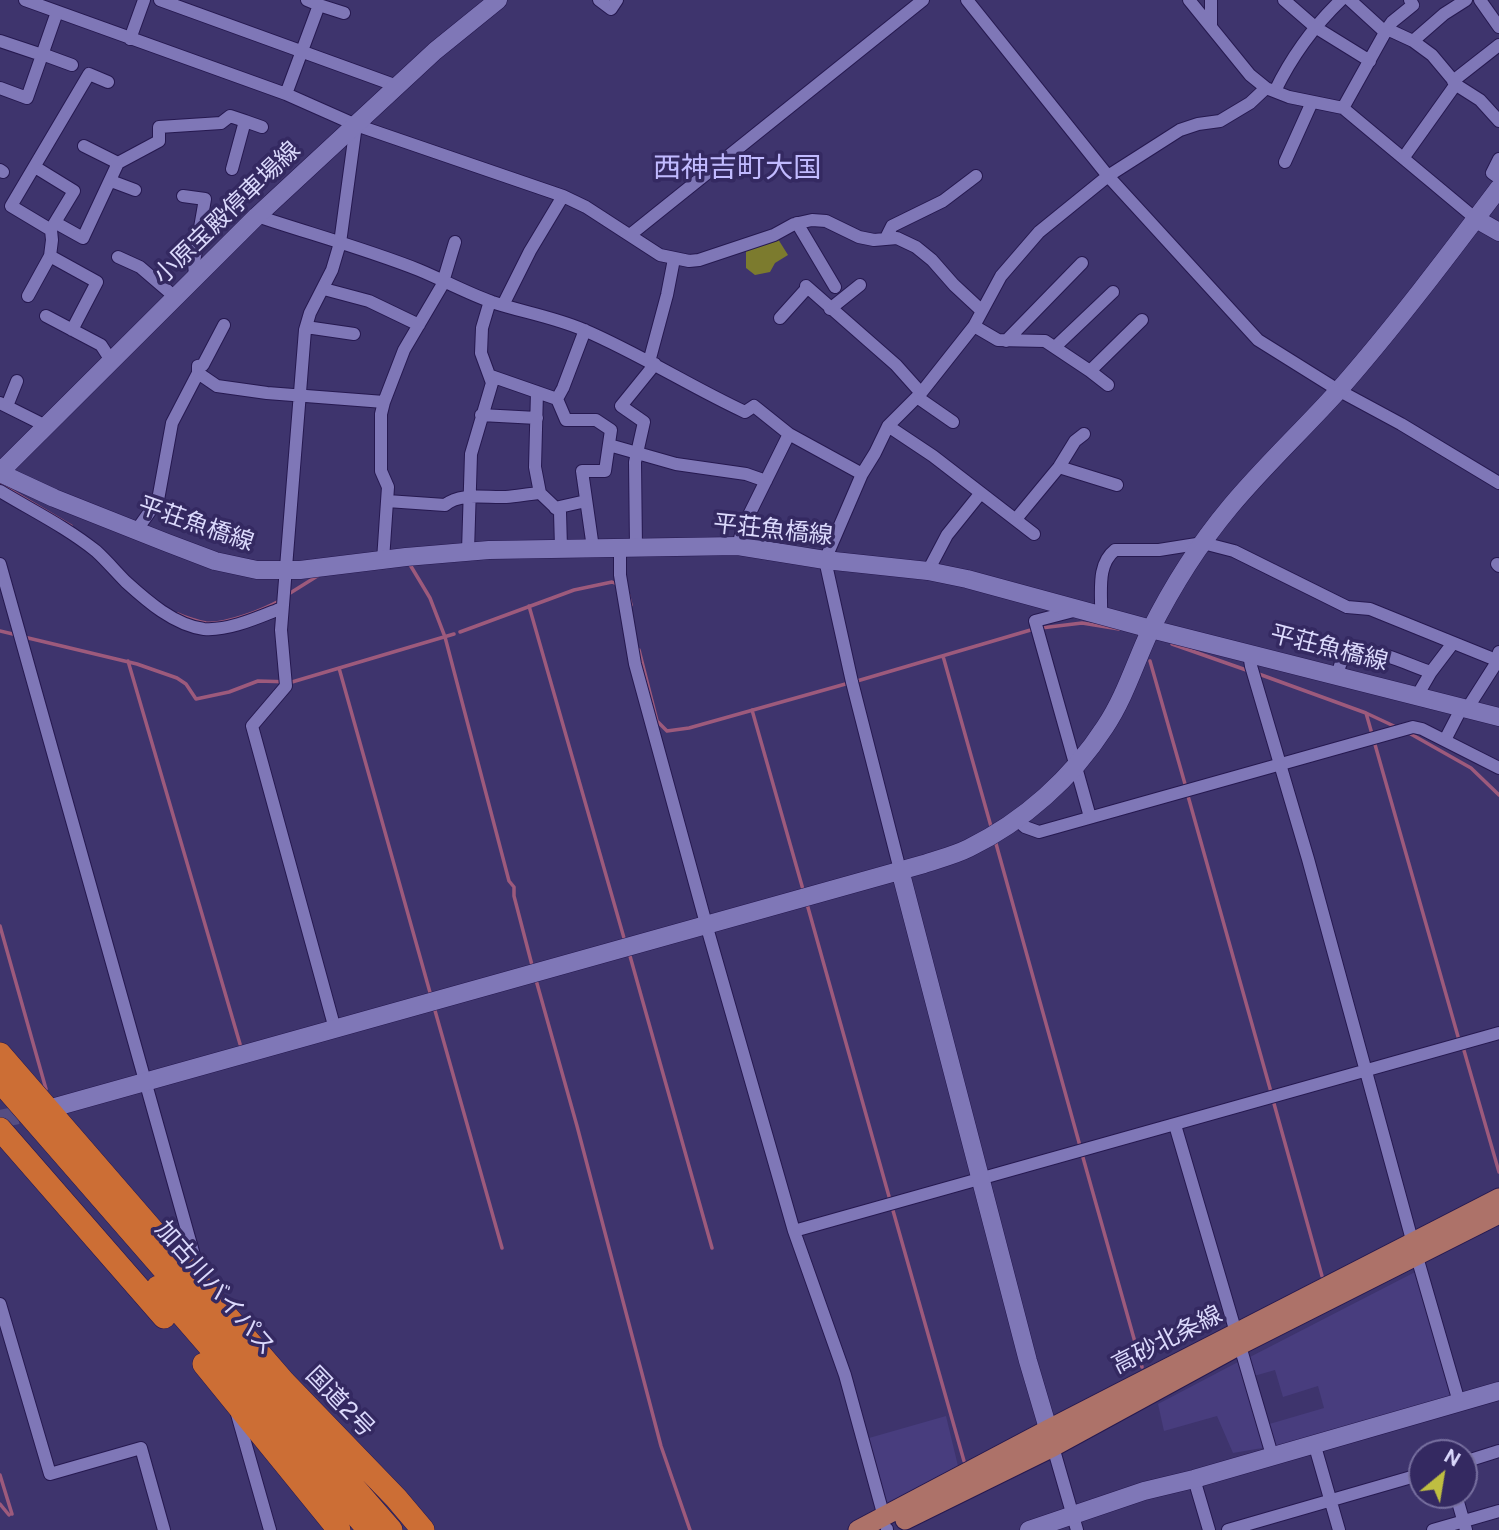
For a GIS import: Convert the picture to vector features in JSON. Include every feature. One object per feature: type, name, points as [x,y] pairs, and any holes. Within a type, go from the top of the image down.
[{"type":"highway","name":"国道2号","points":[[0,1054],[45,1110],[284,1382],[396,1498],[423,1530]]},
{"type":"highway","name":"加古川バイパス","points":[[0,1081],[282,1418],[369,1530]]},
{"type":"highway","name":"加古川バイパス","points":[[0,1104],[282,1418],[391,1530]]},
{"type":"highway","points":[[0,1129],[169,1323],[339,1530]]},
{"type":"highway","points":[[282,1418],[286,1448],[349,1530]]},
{"type":"highway","points":[[282,1418],[334,1451],[411,1530]]},
{"type":"main road","name":"高砂北条線","points":[[859,1530],[886,1526],[1415,1249],[1499,1198]]},
{"type":"main road","name":"高砂北条線","points":[[1415,1249],[1499,1214]]},
{"type":"street","points":[[130,39],[144,0]]},
{"type":"street","points":[[160,0],[397,86]]},
{"type":"street","points":[[599,0],[611,9],[617,0]]},
{"type":"street","points":[[630,234],[923,0]]},
{"type":"street","points":[[967,0],[1108,176],[1258,340],[1338,390],[1499,483]]},
{"type":"street","points":[[1189,0],[1250,75],[1270,90],[1343,108],[1476,219],[1499,232]]},
{"type":"street","points":[[1211,0],[1211,27]]},
{"type":"street","points":[[1284,0],[1315,27],[1370,61]]},
{"type":"street","points":[[1075,1523],[1028,1361],[900,870],[853,685],[825,560],[862,474],[876,453],[888,426],[919,395],[974,327],[1001,276],[1039,232],[1108,176],[1180,130],[1220,121],[1270,90],[1315,27],[1341,0]]},
{"type":"street","points":[[1350,0],[1366,17],[1386,31],[1413,41],[1432,55],[1454,82],[1480,100],[1499,121]]},
{"type":"street","points":[[1343,108],[1386,31],[1413,5],[1410,0]]},
{"type":"street","points":[[1413,41],[1444,14],[1466,0]]},
{"type":"street","points":[[1480,0],[1499,27]]},
{"type":"street","points":[[32,1],[286,94],[356,125],[563,196],[586,207],[660,255],[674,259],[699,260],[774,235],[797,223],[825,221],[859,237],[874,240],[897,238],[916,247],[982,311]]},
{"type":"street","points":[[286,94],[303,51],[313,2],[344,13]]},
{"type":"street","name":"小原宝殿停車場線","points":[[0,472],[257,216],[490,2]]},
{"type":"street","points":[[0,89],[27,98],[57,12]]},
{"type":"street","points":[[0,41],[72,65]]},
{"type":"street","points":[[1404,157],[1454,82],[1499,45]]},
{"type":"street","points":[[108,82],[89,74],[83,79],[35,167],[5,208],[83,238],[118,163],[159,141],[159,127],[221,123],[230,116],[262,127]]},
{"type":"street","points":[[1285,162],[1312,102]]},
{"type":"street","points":[[232,169],[244,121]]},
{"type":"street","points":[[335,1029],[252,726],[286,681],[281,630],[300,370],[310,313],[324,289],[340,243],[356,125]]},
{"type":"street","points":[[84,146],[118,163]]},
{"type":"street","points":[[1499,159],[1492,173],[1499,178]]},
{"type":"street","points":[[28,296],[50,256],[54,227],[74,191],[35,167]]},
{"type":"street","points":[[886,238],[892,226],[943,201],[976,176]]},
{"type":"street","points":[[111,181],[135,190]]},
{"type":"street","points":[[45,1110],[956,854],[1017,820],[1030,811],[1076,766],[1106,725],[1150,631],[1203,543],[1231,506],[1338,390],[1406,311],[1499,188]]},
{"type":"street","points":[[183,196],[205,199],[194,262],[195,276]]},
{"type":"street","points":[[468,551],[471,454],[491,390],[491,376],[481,353],[482,328],[563,196]]},
{"type":"street","points":[[257,216],[410,267],[496,303],[585,330],[745,412],[754,406],[789,434],[862,474]]},
{"type":"street","points":[[797,223],[835,287]]},
{"type":"street","points":[[54,227],[83,244]]},
{"type":"street","points":[[383,559],[388,488],[381,471],[380,457],[384,402],[404,350],[443,282],[455,242]]},
{"type":"street","points":[[50,256],[97,282],[72,330]]},
{"type":"street","points":[[118,257],[140,267],[175,296]]},
{"type":"street","points":[[674,259],[652,363],[621,406],[644,422],[636,453],[628,548],[620,578],[635,664],[706,925],[794,1230],[845,1375],[886,1526]]},
{"type":"street","points":[[1006,341],[1082,263]]},
{"type":"street","points":[[830,309],[860,285]]},
{"type":"street","points":[[780,318],[807,287],[896,365],[919,395],[953,422]]},
{"type":"street","points":[[324,289],[369,301],[419,325]]},
{"type":"street","points":[[1055,347],[1113,292]]},
{"type":"street","points":[[46,316],[101,345],[111,362]]},
{"type":"street","points":[[1090,370],[1142,320]]},
{"type":"street","points":[[136,531],[158,500],[172,423],[198,373],[198,366],[203,365],[223,325]]},
{"type":"street","points":[[306,327],[354,334]]},
{"type":"street","points":[[974,327],[998,340],[1040,340],[1090,370],[1108,385]]},
{"type":"street","points":[[556,399],[563,388],[585,330]]},
{"type":"street","points":[[198,373],[217,386],[283,395],[384,402]]},
{"type":"street","points":[[491,376],[556,399],[566,420],[596,420],[609,428],[605,471],[582,471],[593,548]]},
{"type":"street","points":[[17,381],[4,404],[46,426]]},
{"type":"street","points":[[537,391],[535,467],[540,493],[560,512],[561,548]]},
{"type":"street","points":[[481,415],[537,418]]},
{"type":"street","points":[[888,426],[933,456],[1034,534]]},
{"type":"street","points":[[738,546],[743,527],[789,434]]},
{"type":"street","points":[[1016,519],[1059,467],[1075,441],[1084,434]]},
{"type":"street","points":[[609,445],[676,464],[746,474],[766,481]]},
{"type":"street","points":[[1059,467],[1117,485]]},
{"type":"street","name":"平荘魚橋線","points":[[0,472],[54,498],[136,531],[215,561],[257,570],[286,570],[468,551],[738,546],[825,560],[928,571],[1081,609],[1251,666],[1338,676],[1499,717]]},
{"type":"street","points":[[0,491],[73,534],[100,555],[141,596],[174,618],[204,629],[221,627],[283,601]]},
{"type":"street","points":[[387,501],[444,505],[451,500],[468,497],[506,497],[540,493]]},
{"type":"street","points":[[928,571],[947,535],[980,494]]},
{"type":"street","points":[[555,508],[586,501]]},
{"type":"street","points":[[1101,615],[1103,568],[1105,561],[1115,550],[1159,551],[1203,543],[1234,551],[1347,607],[1370,609],[1453,643],[1497,656],[1495,665],[1445,740]]},
{"type":"street","points":[[0,564],[199,1273],[196,1282]]},
{"type":"street","points":[[1081,609],[1036,627],[1090,817]]},
{"type":"street","points":[[1417,696],[1453,643]]},
{"type":"street","points":[[1338,676],[1344,659],[1357,652],[1374,652],[1431,672]]},
{"type":"street","points":[[1251,666],[1308,859],[1458,1399]]},
{"type":"street","points":[[1017,820],[1025,827],[1040,832],[1417,727],[1499,768]]},
{"type":"street","points":[[794,1230],[1499,1033]]},
{"type":"street","points":[[1175,1125],[1270,1452]]},
{"type":"street","points":[[0,1304],[50,1474],[141,1448],[164,1530]]},
{"type":"street","points":[[1028,1530],[1075,1523],[1144,1491],[1194,1479],[1270,1452],[1314,1443],[1458,1399],[1499,1391]]},
{"type":"street","points":[[240,1407],[237,1414],[270,1530]]},
{"type":"street","points":[[1314,1443],[1339,1530]]},
{"type":"street","points":[[1478,1458],[1499,1451]]},
{"type":"street","points":[[1228,1530],[1408,1478]]},
{"type":"street","points":[[1194,1479],[1209,1530]]},
{"type":"street","points":[[1460,1509],[1465,1526]]},
{"type":"street","points":[[1433,1530],[1465,1526],[1499,1511]]},
{"type":"shaded area","points":[[778,239],[788,255],[775,263],[770,272],[755,275],[746,268],[746,249]]},
{"type":"shaded area","points":[[1419,1270],[1451,1396],[1275,1447],[1266,1425],[1324,1408],[1318,1386],[1283,1397],[1275,1370],[1254,1376],[1248,1358]]},
{"type":"shaded area","points":[[1238,1362],[1268,1447],[1233,1453],[1217,1416],[1164,1431],[1158,1404]]},
{"type":"shaded area","points":[[946,1416],[958,1466],[887,1503],[869,1438]]},
{"type":"waterway","points":[[0,484],[71,526]]},
{"type":"waterway","points":[[409,563],[430,598],[445,637],[509,881],[514,887],[533,969]]},
{"type":"waterway","points":[[287,595],[319,575]]},
{"type":"waterway","points":[[460,632],[574,590],[612,582],[617,584]]},
{"type":"waterway","points":[[627,589],[631,605]]},
{"type":"waterway","points":[[178,614],[206,623],[224,622],[281,600]]},
{"type":"waterway","points":[[529,606],[624,938]]},
{"type":"waterway","points":[[1041,628],[1082,623],[1119,629]]},
{"type":"waterway","points":[[857,681],[1034,629]]},
{"type":"waterway","points":[[0,631],[17,635]]},
{"type":"waterway","points":[[24,637],[137,664],[177,678],[186,684],[196,699],[229,692],[258,681],[292,682],[454,634]]},
{"type":"waterway","points":[[1172,644],[1249,671]]},
{"type":"waterway","points":[[639,650],[657,721],[667,731],[689,728],[849,683]]},
{"type":"waterway","points":[[943,656],[992,830]]},
{"type":"waterway","points":[[128,661],[240,1044]]},
{"type":"waterway","points":[[1150,661],[1185,784]]},
{"type":"waterway","points":[[339,668],[431,996]]},
{"type":"waterway","points":[[1256,673],[1366,713],[1396,727]]},
{"type":"waterway","points":[[752,710],[804,893]]},
{"type":"waterway","points":[[1366,713],[1372,734]]},
{"type":"waterway","points":[[1409,733],[1471,768],[1499,795]]},
{"type":"waterway","points":[[1374,741],[1459,1040]]},
{"type":"waterway","points":[[1188,796],[1271,1092]]},
{"type":"waterway","points":[[995,840],[1080,1146]]},
{"type":"waterway","points":[[807,904],[890,1200]]},
{"type":"waterway","points":[[0,926],[46,1089]]},
{"type":"waterway","points":[[630,956],[712,1248]]},
{"type":"waterway","points":[[536,980],[661,1446],[690,1530]]},
{"type":"waterway","points":[[434,1007],[502,1248]]},
{"type":"waterway","points":[[1463,1047],[1499,1172]]},
{"type":"waterway","points":[[1273,1100],[1322,1276]]},
{"type":"waterway","points":[[1082,1154],[1142,1367]]},
{"type":"waterway","points":[[892,1207],[964,1461]]},
{"type":"waterway","points":[[0,1475],[12,1514]]},
{"type":"waterway","points":[[0,1504],[9,1515]]},
{"type":"tunnel","points":[[0,1119],[38,1111]]},
{"type":"district","name":"西神吉町大国","points":[[737,168]]}]
